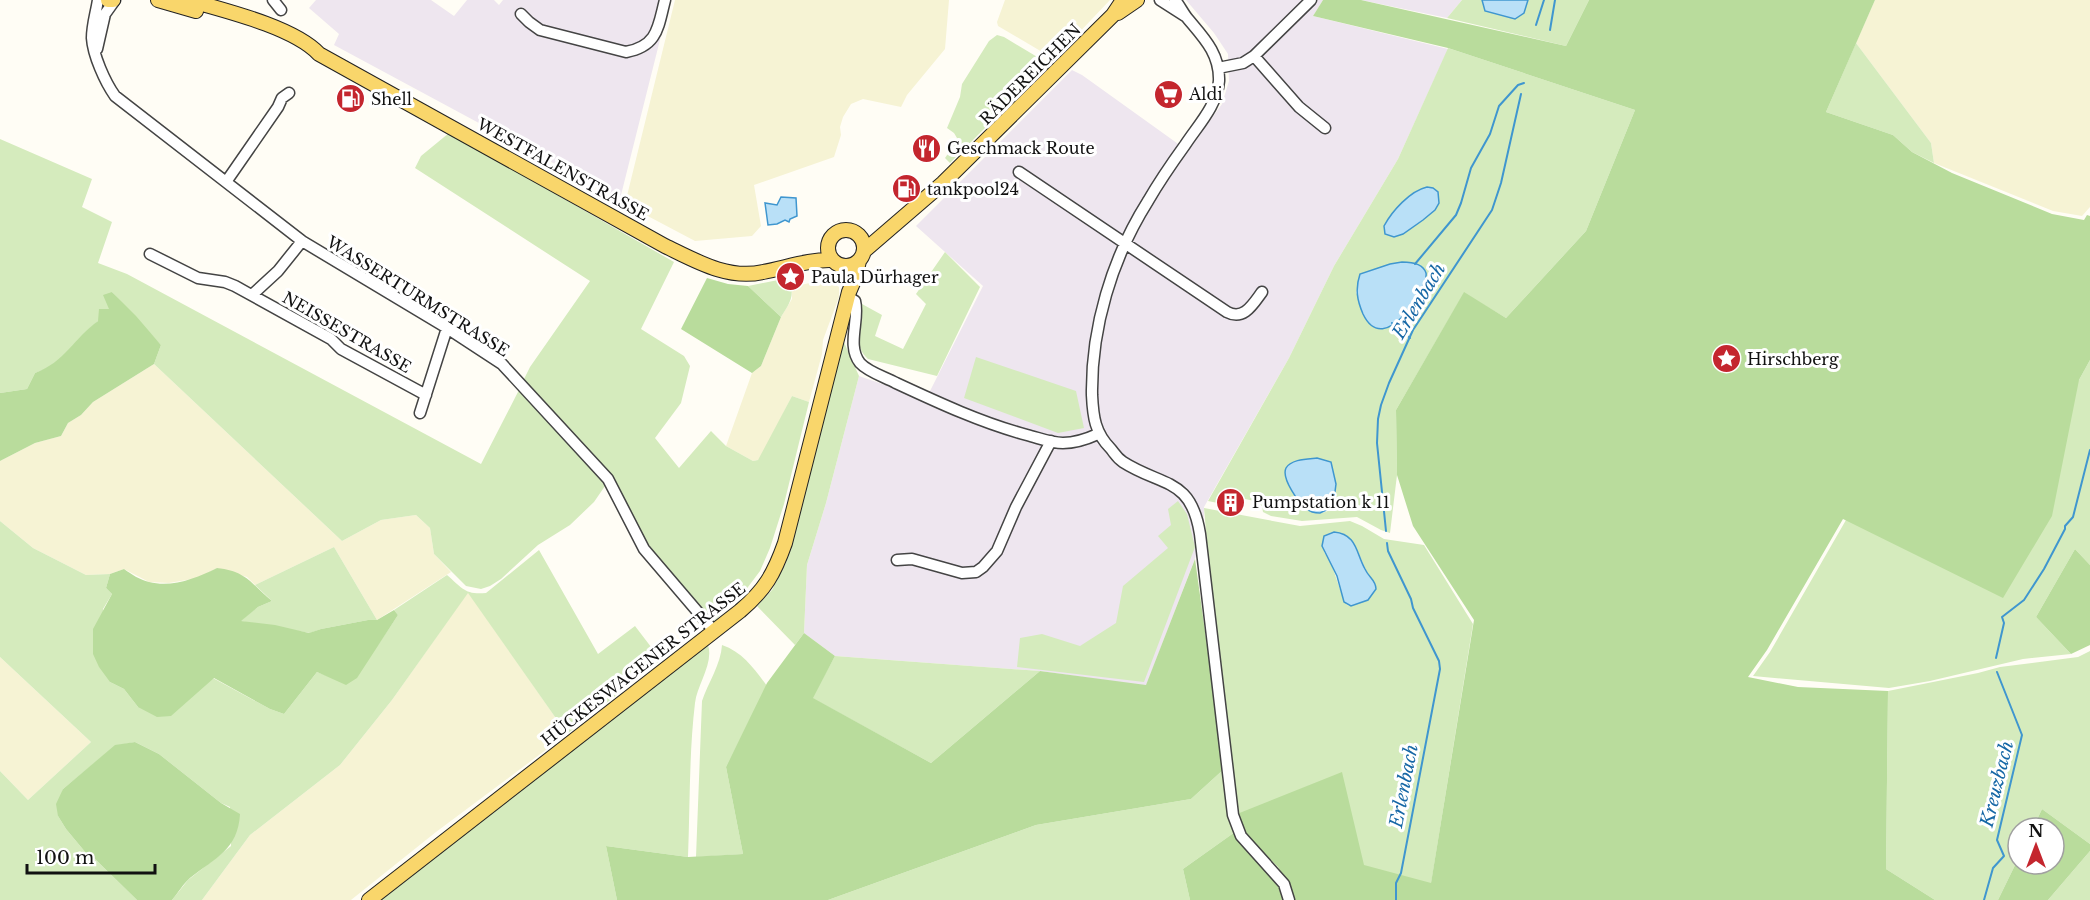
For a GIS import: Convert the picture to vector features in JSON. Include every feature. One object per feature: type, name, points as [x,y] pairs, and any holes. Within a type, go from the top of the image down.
[{"type":"main road","points":[[108,0],[114,0]]},
{"type":"main road","name":"WESTFALENSTRASSE","points":[[158,0],[258,28],[301,50],[319,54]]},
{"type":"main road","name":"WESTFALENSTRASSE","points":[[188,0],[258,22],[305,42],[319,54],[689,258],[722,271],[746,274],[801,263],[837,263]]},
{"type":"main road","name":"RÄDEREICHEN","points":[[861,256],[890,227],[905,217],[943,183],[1113,15],[1123,0]]},
{"type":"main road","name":"RÄDEREICHEN","points":[[1113,15],[1137,0]]},
{"type":"main road","name":"RÄDEREICHEN","points":[[858,234],[890,227]]},
{"type":"main road","points":[[842,230],[850,230],[858,234],[863,241],[861,256],[851,265],[837,263],[828,253],[828,244],[834,234],[842,230]]},
{"type":"main road","name":"WESTFALENSTRASSE","points":[[801,263],[828,244]]},
{"type":"main road","name":"HÜCKESWAGENER STRASSE","points":[[369,900],[759,594],[777,567],[801,482],[848,294],[861,256]]},
{"type":"main road","name":"HÜCKESWAGENER STRASSE","points":[[837,263],[847,275],[848,294]]},
{"type":"street","name":"WASSERTURMSTRASSE","points":[[98,0],[92,39],[104,78],[115,96],[302,241],[447,328],[502,364],[608,479],[644,549],[714,631]]},
{"type":"street","points":[[96,51],[105,14],[114,0]]},
{"type":"street","points":[[273,0],[281,10]]},
{"type":"street","points":[[521,14],[540,30],[626,52],[640,49],[651,42],[656,33],[665,0]]},
{"type":"street","points":[[1160,0],[1185,16]]},
{"type":"street","points":[[1175,0],[1185,16],[1208,41],[1213,51],[1218,68],[1218,87],[1210,108],[1147,202],[1125,243],[1107,292],[1096,345],[1092,395],[1098,435],[1117,458],[1163,480],[1185,496],[1194,511],[1199,527],[1233,815],[1241,836],[1284,884],[1289,900]]},
{"type":"street","points":[[1218,68],[1243,63],[1254,56],[1311,0]]},
{"type":"street","points":[[1254,56],[1299,107],[1325,128]]},
{"type":"street","points":[[226,182],[282,98],[289,93]]},
{"type":"street","points":[[1019,172],[1232,315],[1247,311],[1262,292]]},
{"type":"street","name":"NEISSESTRASSE","points":[[253,294],[278,271],[302,241]]},
{"type":"street","name":"NEISSESTRASSE","points":[[150,254],[198,278],[225,282],[253,294],[331,339],[341,349],[426,394]]},
{"type":"street","points":[[848,294],[855,301],[856,306],[854,347],[860,362],[865,366],[917,393],[980,420],[1063,443],[1076,442],[1098,435]]},
{"type":"street","points":[[420,413],[447,328]]},
{"type":"street","points":[[897,560],[912,559],[962,573],[976,572],[983,567],[997,551],[1016,507],[1051,441]]},
{"type":"shaded area","points":[[316,0],[431,0],[454,16],[467,0],[494,0],[499,5],[503,0],[670,0],[620,199],[334,45],[339,34],[309,8]]},
{"type":"shaded area","points":[[675,0],[949,0],[945,49],[907,95],[901,107],[863,99],[851,104],[843,117],[840,127],[841,135],[834,157],[754,185],[761,226],[752,236],[695,241],[625,204]]},
{"type":"shaded area","points":[[1005,0],[1110,0],[1054,59],[998,26],[997,22]]},
{"type":"shaded area","points":[[1186,0],[1323,0],[1313,16],[1448,49],[1398,159],[1334,266],[1289,358],[1204,507],[1204,535],[1146,686],[1040,671],[835,656],[804,633],[807,565],[826,503],[859,376],[911,394],[930,391],[983,286],[916,226],[1072,70],[1188,151],[1222,104],[1229,81],[1228,54],[1214,33]]},
{"type":"shaded area","points":[[1361,0],[1462,0],[1447,18]]},
{"type":"shaded area","points":[[1875,0],[2090,0],[2090,207],[2082,216],[2053,211],[1934,163],[1931,143],[1856,43]]},
{"type":"shaded area","points":[[827,279],[839,287],[839,297],[823,340],[822,354],[809,402],[792,396],[762,456],[753,461],[726,446],[752,373],[761,366],[781,317],[792,299],[792,287]]},
{"type":"shaded area","points":[[154,364],[342,541],[381,520],[416,515],[430,528],[434,554],[451,572],[377,620],[334,547],[255,585],[247,577],[217,568],[198,578],[169,583],[149,582],[124,569],[110,574],[86,575],[33,548],[0,521],[0,461],[35,443],[61,436],[68,423],[81,415],[93,402]]},
{"type":"shaded area","points":[[468,592],[567,734],[436,832],[351,900],[202,900],[250,835],[340,765],[392,700]]},
{"type":"shaded area","points":[[0,657],[91,742],[28,800],[0,771]]},
{"type":"green space","points":[[1323,0],[1361,0],[1566,46],[1589,0],[1875,0],[1826,112],[1893,135],[1912,152],[1952,173],[2052,214],[2084,220],[2087,215],[2090,216],[2090,360],[2079,380],[2052,516],[2003,598],[1843,519],[1767,650],[1748,677],[1798,687],[1888,691],[1886,869],[1935,900],[1294,900],[1290,887],[1278,867],[1247,837],[1237,814],[1342,772],[1364,865],[1431,883],[1474,620],[1413,526],[1397,475],[1396,410],[1464,292],[1506,318],[1586,231],[1635,110],[1448,48],[1313,16]]},
{"type":"green space","points":[[1462,0],[1589,0],[1566,46],[1447,18]]},
{"type":"green space","points":[[997,35],[1044,61],[1047,64],[1046,67],[950,163],[945,158],[957,138],[947,128],[960,97],[962,84],[989,41]]},
{"type":"green space","points":[[1856,43],[1931,143],[1934,163],[1912,152],[1893,135],[1826,112]]},
{"type":"green space","points":[[1448,48],[1635,110],[1586,231],[1506,318],[1464,293],[1396,410],[1397,475],[1390,533],[1357,517],[1302,521],[1271,516],[1263,512],[1262,506],[1254,501],[1241,498],[1237,507],[1208,501],[1289,358],[1334,266],[1398,159]],"holes":[[[1427,187],[1435,210],[1403,234],[1394,237],[1389,217],[1414,192]],[[1409,262],[1413,302],[1392,325],[1356,293],[1360,274],[1390,264]],[[1331,462],[1336,484],[1330,510],[1323,513],[1310,511],[1304,507],[1288,484]]]},
{"type":"green space","points":[[449,133],[674,262],[641,329],[684,356],[690,366],[681,403],[655,438],[679,468],[711,431],[726,446],[753,461],[758,460],[792,396],[809,402],[784,504],[770,548],[760,571],[745,591],[714,621],[710,620],[683,589],[643,539],[623,503],[617,483],[523,381],[530,367],[590,281],[415,168],[421,156]]},
{"type":"green space","points":[[0,139],[92,179],[82,207],[112,222],[98,263],[127,274],[481,464],[520,388],[605,481],[605,486],[594,502],[570,525],[538,545],[501,579],[481,589],[466,586],[434,554],[430,528],[416,515],[381,520],[342,541],[154,364],[161,345],[112,292],[109,309],[63,357],[48,368],[35,373],[27,389],[0,393]]},
{"type":"green space","points":[[945,252],[980,287],[937,376],[868,359],[858,340],[862,304],[882,315],[875,336],[903,349],[926,304],[916,294]]},
{"type":"green space","points":[[707,278],[728,284],[748,286],[781,317],[761,366],[752,373],[681,329]]},
{"type":"green space","points":[[788,278],[792,294],[781,317],[748,286]]},
{"type":"green space","points":[[112,292],[161,345],[154,364],[93,402],[81,415],[68,423],[61,436],[35,443],[0,461],[0,393],[27,389],[35,373],[54,363],[98,321],[99,309],[109,309],[103,295]]},
{"type":"green space","points":[[843,340],[859,376],[826,503],[807,565],[804,633],[795,645],[757,606],[772,590],[786,563]]},
{"type":"green space","points":[[976,357],[1076,391],[1084,428],[1058,433],[964,398]]},
{"type":"green space","points":[[2090,360],[2090,565],[2075,549],[2036,617],[2071,654],[2023,659],[1930,681],[1889,688],[1753,676],[1770,652],[1846,520],[2079,380]]},
{"type":"green space","points":[[1178,501],[1187,514],[1195,547],[1144,682],[1017,667],[1020,638],[1042,634],[1080,646],[1116,623],[1123,586],[1168,548],[1158,536],[1171,525],[1168,509]]},
{"type":"green space","points":[[1204,508],[1300,526],[1350,521],[1384,539],[1424,545],[1473,624],[1431,884],[1364,866],[1237,814],[1212,599]],"holes":[[[1329,533],[1342,534],[1354,544],[1371,578],[1368,600],[1351,606],[1347,605],[1324,552]]]},
{"type":"green space","points":[[0,521],[33,548],[86,575],[110,574],[106,588],[112,594],[103,609],[110,682],[124,689],[138,707],[196,692],[213,678],[270,709],[284,714],[317,672],[330,677],[378,645],[398,615],[394,610],[447,575],[468,592],[486,593],[539,550],[598,654],[635,626],[661,660],[567,734],[468,593],[392,700],[340,765],[250,835],[202,900],[172,900],[188,880],[231,846],[230,807],[221,803],[159,754],[135,742],[115,746],[63,789],[58,816],[86,853],[137,900],[0,900],[0,771],[28,800],[91,742],[0,657]]},
{"type":"green space","points":[[334,547],[377,620],[321,629],[310,633],[240,621],[258,607],[272,601],[255,585]]},
{"type":"green space","points":[[2075,549],[2090,565],[2090,645],[2071,654],[2036,617]]},
{"type":"green space","points":[[1195,559],[1224,769],[1191,799],[1036,825],[828,900],[617,900],[606,846],[688,857],[743,854],[726,767],[767,683],[804,633],[835,656],[813,698],[931,763],[1040,671],[1146,685]]},
{"type":"green space","points":[[217,568],[242,575],[272,601],[258,607],[241,621],[275,625],[309,633],[377,620],[394,610],[398,615],[357,678],[346,685],[317,672],[284,714],[270,709],[214,678],[171,716],[157,717],[138,707],[124,689],[110,682],[93,654],[93,629],[112,594],[106,588],[110,574],[124,569],[146,581],[167,584],[193,578]]},
{"type":"green space","points":[[708,645],[709,659],[696,696],[693,722],[688,857],[606,846],[617,900],[379,900]]},
{"type":"green space","points":[[722,645],[742,657],[767,686],[726,767],[743,854],[696,857],[702,701],[717,666]]},
{"type":"green space","points":[[2090,651],[2090,844],[2066,826],[2066,816],[2052,816],[2042,809],[2039,816],[2006,816],[2006,876],[2010,876],[1998,900],[1935,900],[1886,869],[1888,691],[2000,667],[2078,657]]},
{"type":"green space","points":[[835,656],[1040,671],[931,763],[812,698]]},
{"type":"green space","points":[[135,742],[159,754],[221,803],[240,814],[235,836],[230,845],[187,880],[172,900],[137,900],[86,853],[58,816],[56,804],[63,789],[115,745]]},
{"type":"green space","points":[[1224,769],[1235,832],[1183,869],[1190,900],[828,900],[1036,825],[1191,799]]},
{"type":"green space","points":[[2042,809],[2052,816],[2039,816]]},
{"type":"green space","points":[[2066,826],[2090,844],[2090,851],[2048,900],[1998,900],[2010,876],[2066,876]]},
{"type":"green space","points":[[1235,832],[1280,889],[1284,900],[1190,900],[1183,869]]},
{"type":"green space","points":[[2090,851],[2090,900],[2048,900]]},
{"type":"water","points":[[1482,0],[1528,0],[1524,13],[1515,19],[1485,11]]},
{"type":"water","points":[[1427,187],[1438,192],[1439,203],[1435,210],[1403,234],[1394,237],[1385,234],[1384,226],[1397,208],[1408,197]]},
{"type":"water","points":[[781,197],[796,198],[797,216],[789,222],[785,220],[768,225],[765,203],[777,205]]},
{"type":"water","points":[[1402,262],[1416,264],[1426,273],[1421,291],[1404,315],[1393,324],[1383,329],[1372,326],[1363,314],[1358,299],[1360,274]]},
{"type":"water","points":[[1317,458],[1331,462],[1336,484],[1333,507],[1320,513],[1310,511],[1300,502],[1288,484],[1285,472],[1288,465],[1292,463]]},
{"type":"water","points":[[1334,532],[1352,540],[1362,563],[1375,583],[1376,589],[1368,600],[1351,606],[1344,602],[1337,576],[1322,546],[1324,536]]},
{"type":"waterway","points":[[1536,25],[1544,0]]},
{"type":"waterway","name":"Erlenbach","points":[[1550,30],[1555,0]]},
{"type":"waterway","points":[[1415,264],[1456,215],[1471,168],[1490,134],[1499,106],[1518,85],[1524,83]]},
{"type":"waterway","name":"Erlenbach","points":[[1386,531],[1377,443],[1381,405],[1413,330],[1492,210],[1501,183],[1521,94]]},
{"type":"waterway","points":[[1392,323],[1410,338]]},
{"type":"waterway","name":"Kreuzbach","points":[[1996,658],[2004,623],[2002,617],[2024,600],[2044,569],[2065,526],[2073,517],[2090,450]]},
{"type":"waterway","name":"Erlenbach","points":[[1387,543],[1388,551],[1439,661],[1440,669],[1401,873],[1396,883],[1396,900]]},
{"type":"waterway","name":"Kreuzbach","points":[[1984,900],[1993,868],[2004,856],[1997,840],[2022,735],[1997,672]]},
{"type":"place","name":"Aldi","points":[[1168,94]]},
{"type":"place","name":"Shell","points":[[350,99]]},
{"type":"place","name":"Geschmack Route","points":[[926,148]]},
{"type":"place","name":"tankpool24","points":[[906,189]]},
{"type":"place","name":"Paula Dürhager","points":[[790,277]]},
{"type":"place","name":"Hirschberg","points":[[1726,359]]},
{"type":"place","name":"Pumpstation k 11","points":[[1231,502]]}]
